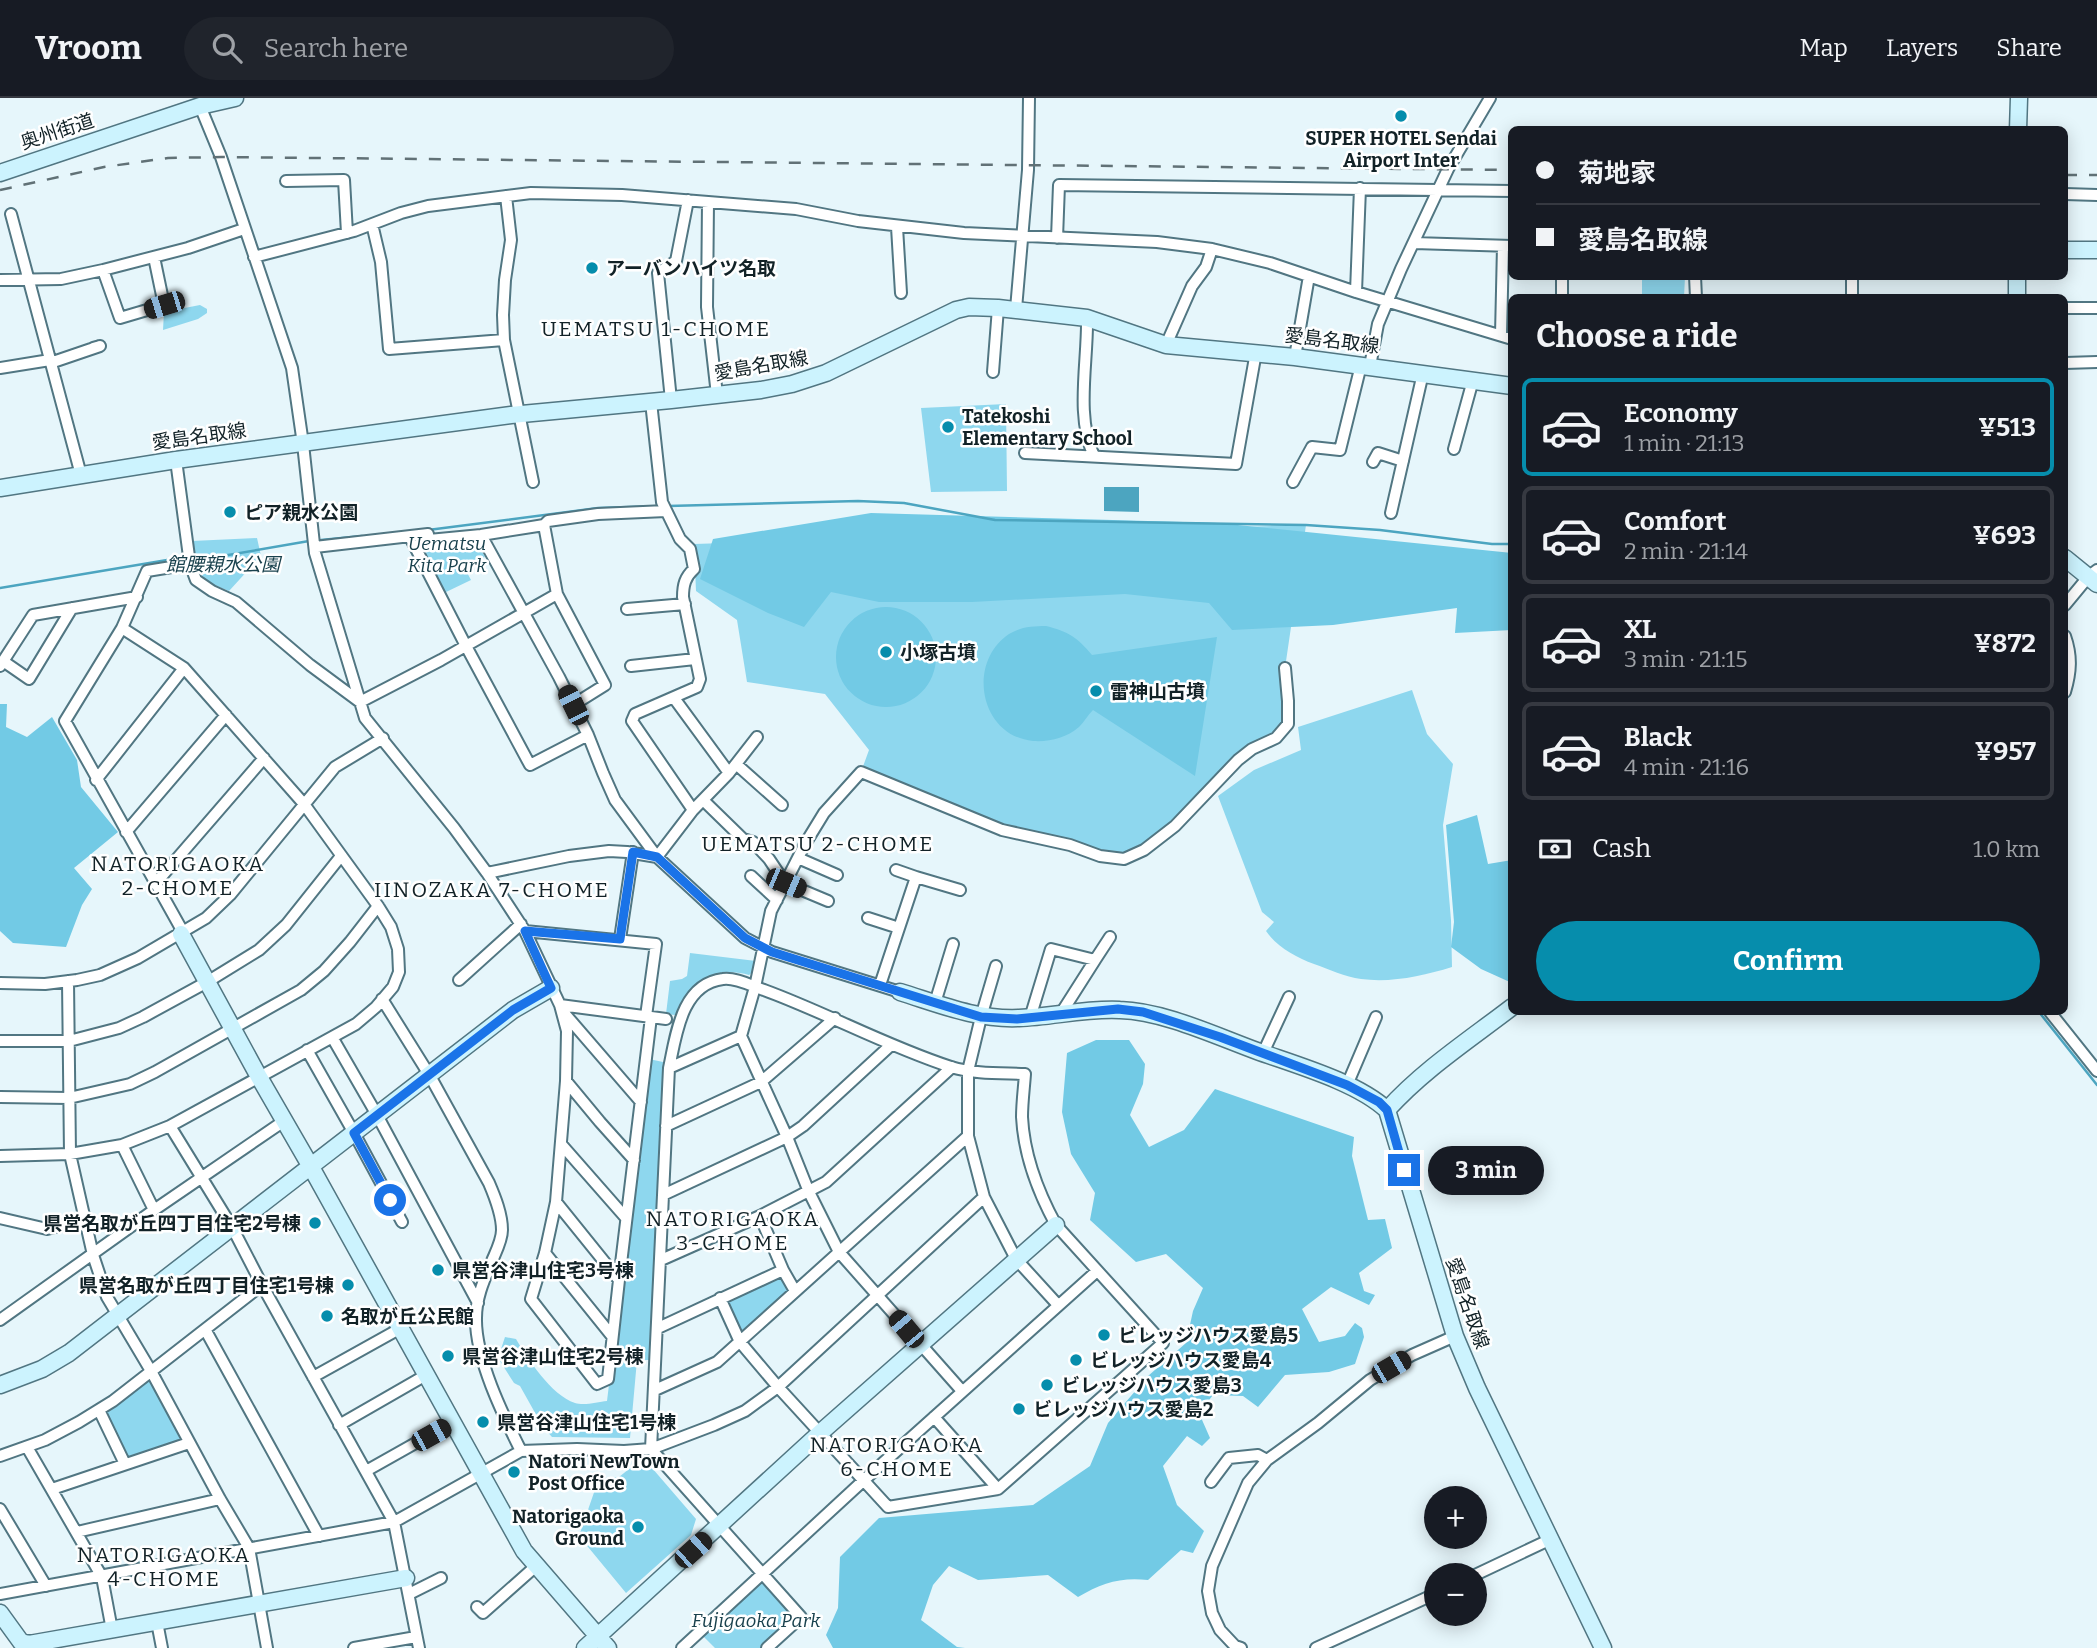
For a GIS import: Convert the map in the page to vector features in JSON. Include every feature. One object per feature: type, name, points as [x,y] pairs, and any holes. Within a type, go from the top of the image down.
[{"type":"street","name":"奥州街道","points":[[0,173],[201,102],[235,98]]},
{"type":"street","points":[[1016,309],[1028,164],[1029,98]]},
{"type":"street","points":[[1293,482],[1312,447],[1340,450],[1387,301],[1452,162],[1490,98]]},
{"type":"street","points":[[2018,126],[2019,98]]},
{"type":"street","points":[[201,102],[292,368],[320,573],[365,718],[487,873],[523,928],[561,1008],[567,1031],[566,1081],[556,1202],[531,1299],[597,1384],[608,1380],[656,944],[523,928],[459,980]]},
{"type":"street","points":[[0,165],[0,173]]},
{"type":"street","points":[[286,181],[344,180],[347,233]]},
{"type":"street","points":[[1057,238],[1059,185],[1508,191]]},
{"type":"street","points":[[1356,292],[1360,188]]},
{"type":"street","points":[[254,257],[347,233],[428,206],[531,193],[688,200],[796,209],[897,227],[1157,242],[1212,249],[1270,263],[1507,337],[1507,246],[1415,243]]},
{"type":"street","points":[[2068,194],[2097,195]]},
{"type":"street","points":[[506,196],[511,240],[505,280],[504,340],[533,482]]},
{"type":"street","points":[[671,400],[658,273],[676,261],[688,200]]},
{"type":"street","points":[[708,202],[707,307],[717,395]]},
{"type":"street","points":[[11,214],[81,475]]},
{"type":"street","points":[[372,224],[381,262],[389,349],[504,340]]},
{"type":"street","points":[[897,227],[901,293]]},
{"type":"street","points":[[0,280],[61,278],[103,270],[244,229]]},
{"type":"street","points":[[1166,345],[1192,286],[1206,267],[1212,249]]},
{"type":"street","points":[[2068,250],[2097,250]]},
{"type":"street","points":[[103,270],[120,318],[164,305],[154,257]]},
{"type":"street","points":[[1296,357],[1310,276]]},
{"type":"street","name":"愛島名取線","points":[[0,488],[176,460],[520,414],[717,395],[792,384],[826,373],[956,310],[969,307],[1016,309],[1087,318],[1166,345],[1256,352],[1508,385]]},
{"type":"street","points":[[993,372],[998,308]]},
{"type":"street","points":[[2068,308],[2097,308]]},
{"type":"street","points":[[1087,318],[1085,414],[1087,442],[1094,456]]},
{"type":"street","points":[[0,368],[50,360],[56,362],[100,346],[93,348]]},
{"type":"street","points":[[1025,453],[1236,464],[1256,352]]},
{"type":"street","points":[[2068,363],[2097,362]]},
{"type":"street","points":[[1391,513],[1423,373]]},
{"type":"street","points":[[1454,449],[1472,380]]},
{"type":"street","points":[[651,402],[664,507],[680,539],[690,549],[694,569],[687,576],[683,588],[700,679],[697,687],[635,714],[632,721],[693,810]]},
{"type":"street","points":[[1373,462],[1378,453],[1402,461]]},
{"type":"street","points":[[176,460],[190,564],[196,580],[236,602],[310,665],[360,702]]},
{"type":"street","points":[[315,547],[428,534],[429,540],[481,535],[544,526],[548,521],[664,507]]},
{"type":"street","points":[[544,526],[557,594],[605,685],[573,705]]},
{"type":"street","points":[[481,535],[573,705],[615,800],[657,857],[745,938],[764,948],[981,1017],[1030,1018],[1118,1009],[1143,1012],[1347,1085],[1379,1102],[1387,1110],[1403,1092],[1441,1060],[1508,1010]]},
{"type":"street","points":[[410,537],[530,765],[588,735]]},
{"type":"street","points":[[2068,560],[2094,577],[2068,602]]},
{"type":"street","points":[[190,564],[147,571],[122,628],[65,721],[259,1077],[524,1551],[597,1644],[820,1433],[1056,1225]]},
{"type":"street","points":[[360,702],[557,594]]},
{"type":"street","points":[[72,608],[29,679],[2,664],[33,615],[72,608],[137,597]]},
{"type":"street","points":[[627,609],[685,604]]},
{"type":"street","points":[[0,1156],[70,1154],[122,1145],[170,1126],[356,1024],[393,987],[398,972],[398,949],[391,927],[304,804],[184,668],[122,628]]},
{"type":"street","points":[[2068,645],[2068,681]]},
{"type":"street","points":[[631,666],[695,659]]},
{"type":"street","points":[[96,780],[184,668]]},
{"type":"street","points":[[962,1391],[839,1252],[809,1192],[741,1036],[755,987],[771,911],[824,813],[861,772],[1002,830],[1070,845],[1100,856],[1124,859],[1144,850],[1175,826],[1238,760],[1252,749],[1276,738],[1288,724],[1285,668]]},
{"type":"street","points":[[674,698],[732,769],[782,805]]},
{"type":"street","points":[[126,832],[226,715]]},
{"type":"street","points":[[657,857],[693,810],[732,769],[757,737]]},
{"type":"street","points":[[0,983],[45,984],[100,975],[120,967],[206,918],[223,903],[335,766],[383,738]]},
{"type":"street","points":[[155,884],[264,758]]},
{"type":"street","points":[[703,800],[743,839],[753,842],[786,883],[828,901]]},
{"type":"street","points":[[487,873],[569,856],[609,851],[657,857]]},
{"type":"street","points":[[620,939],[633,852]]},
{"type":"street","points":[[0,1041],[69,1041],[120,1028],[143,1017],[259,950],[286,925],[341,856]]},
{"type":"street","points":[[798,858],[837,875]]},
{"type":"street","points":[[896,870],[960,890]]},
{"type":"street","points":[[751,876],[777,900]]},
{"type":"street","points":[[880,985],[916,877]]},
{"type":"street","points":[[0,1097],[69,1098],[130,1084],[155,1072],[301,990],[324,971],[378,906]]},
{"type":"street","points":[[868,918],[899,928]]},
{"type":"street","points":[[1060,1016],[1110,937]]},
{"type":"street","points":[[935,1003],[953,944]]},
{"type":"street","points":[[1030,1018],[1051,949],[1095,960]]},
{"type":"street","points":[[996,966],[968,1071],[968,1136],[984,1197],[1016,1259],[1058,1306]]},
{"type":"street","points":[[720,1298],[740,1342],[778,1388],[888,1507],[998,1489],[1163,1343],[1056,1225],[1044,1202],[1026,1147],[1022,1117],[1025,1074],[968,1071],[952,1067],[891,1045],[793,1000],[724,979],[697,992],[685,1007],[679,1022],[669,1068],[651,1449],[801,1618],[767,1648]]},
{"type":"street","points":[[68,981],[70,1154],[93,1255],[107,1297],[249,1548],[267,1648]]},
{"type":"street","points":[[0,1385],[42,1369],[69,1353],[513,1010],[551,988]]},
{"type":"street","points":[[1263,1053],[1289,997]]},
{"type":"street","points":[[382,999],[430,1076],[489,1183],[500,1215],[502,1231],[478,1303],[476,1320],[486,1372],[521,1451]]},
{"type":"street","points":[[561,1008],[666,1019]]},
{"type":"street","points":[[561,1008],[640,1102]]},
{"type":"street","points":[[2052,1015],[2097,1071]]},
{"type":"street","points":[[1347,1085],[1376,1017]]},
{"type":"street","points":[[666,1126],[761,1082],[835,1018]]},
{"type":"street","points":[[669,1068],[741,1036]]},
{"type":"street","points":[[332,1037],[478,1303]]},
{"type":"street","points":[[663,1195],[787,1137],[803,1126],[891,1045]]},
{"type":"street","points":[[307,1050],[402,1222]]},
{"type":"street","points":[[661,1260],[760,1216],[826,1182],[952,1067]]},
{"type":"street","points":[[566,1081],[634,1160]]},
{"type":"street","name":"愛島名取線","points":[[1387,1110],[1455,1336],[1549,1540],[1603,1648]]},
{"type":"street","points":[[0,1321],[284,1121]]},
{"type":"street","points":[[170,1126],[232,1227],[394,1522],[417,1643],[354,1648]]},
{"type":"street","points":[[655,1390],[717,1362],[968,1136]]},
{"type":"street","points":[[561,1144],[626,1218]]},
{"type":"street","points":[[122,1145],[154,1210]]},
{"type":"street","points":[[0,1594],[394,1522],[521,1451],[651,1449],[714,1425],[745,1410],[778,1388],[984,1197]]},
{"type":"street","points":[[556,1202],[619,1280]]},
{"type":"street","points":[[760,1216],[795,1291]]},
{"type":"street","points":[[0,1218],[47,1229],[86,1219]]},
{"type":"street","points":[[545,1253],[612,1336]]},
{"type":"street","points":[[658,1328],[783,1270]]},
{"type":"street","points":[[682,1648],[934,1416],[1097,1272]]},
{"type":"street","points":[[0,1456],[27,1447],[99,1410],[206,1331],[262,1285]]},
{"type":"street","points":[[313,1377],[401,1328]]},
{"type":"street","points":[[206,1331],[319,1536]]},
{"type":"street","points":[[1241,1648],[1220,1630],[1212,1613],[1208,1591],[1212,1566],[1248,1483],[1267,1460],[1370,1380],[1412,1355],[1455,1336]]},
{"type":"street","points":[[340,1425],[426,1375]]},
{"type":"street","points":[[99,1410],[125,1464]]},
{"type":"street","points":[[934,1416],[998,1489]]},
{"type":"street","points":[[366,1471],[453,1422]]},
{"type":"street","points":[[52,1489],[189,1443]]},
{"type":"street","points":[[27,1447],[102,1577],[112,1630]]},
{"type":"street","points":[[1211,1482],[1229,1458],[1258,1455],[1267,1460]]},
{"type":"street","points":[[77,1532],[220,1499]]},
{"type":"street","points":[[0,1509],[46,1586]]},
{"type":"street","points":[[1487,1569],[1549,1540]]},
{"type":"street","points":[[477,1606],[483,1613],[536,1566]]},
{"type":"street","points":[[0,1613],[21,1642],[29,1644],[259,1603],[407,1586],[441,1578]]},
{"type":"street","points":[[1316,1648],[1424,1599]]},
{"type":"street","points":[[158,1622],[162,1648]]},
{"type":"green space","points":[[1642,280],[1685,280],[1684,294],[1642,294]]},
{"type":"green space","points":[[200,305],[207,309],[207,313],[198,319],[163,330],[164,312]]},
{"type":"green space","points":[[1006,404],[1007,491],[931,492],[921,408]]},
{"type":"green space","points":[[1306,525],[1285,668],[1288,724],[1238,760],[1144,850],[1100,856],[1002,830],[861,772],[869,750],[825,694],[747,682],[737,620],[696,591],[694,544]]},
{"type":"green space","name":"Uematsu Kita Park","points":[[472,531],[485,557],[463,565],[471,580],[444,593],[416,538]]},
{"type":"green space","name":"館腰親水公園","points":[[257,538],[261,556],[229,591],[211,583],[201,574],[192,541]]},
{"type":"green space","points":[[1412,690],[1427,734],[1453,764],[1443,825],[1452,967],[1395,979],[1355,978],[1294,955],[1281,947],[1266,931],[1274,922],[1262,912],[1218,796],[1254,770],[1301,750],[1298,727]]},
{"type":"green space","points":[[690,953],[756,961],[755,970],[749,975],[731,972],[707,978],[693,988],[675,1015],[666,1014],[670,981],[687,976]]},
{"type":"green space","points":[[649,1059],[663,1062],[650,1360],[637,1360],[630,1438],[552,1437],[543,1427],[520,1386],[514,1383],[498,1358],[505,1337],[516,1339],[541,1376],[566,1399],[583,1404],[607,1401]]},
{"type":"green space","points":[[782,1275],[788,1293],[742,1333],[738,1332],[727,1302]]},
{"type":"green space","points":[[144,1380],[151,1380],[181,1436],[181,1442],[133,1458],[125,1455],[105,1411]]},
{"type":"green space","name":"Natorigaoka Ground","points":[[646,1461],[696,1519],[691,1535],[626,1593],[579,1536],[599,1478],[619,1477]]},
{"type":"green space","name":"Fujigaoka Park","points":[[763,1582],[790,1611],[792,1622],[762,1648],[715,1648],[702,1635]]},
{"type":"shaded area","points":[[1104,487],[1139,487],[1139,512],[1104,511]]},
{"type":"shaded area","points":[[871,513],[1218,523],[1508,553],[1508,630],[1455,633],[1457,608],[1333,625],[1232,630],[1209,603],[1125,594],[972,602],[879,602],[831,592],[804,627],[768,613],[700,579],[713,539]]},
{"type":"shaded area","name":"小塚古墳","points":[[886,607],[905,611],[922,621],[932,638],[936,657],[932,676],[922,693],[905,703],[886,707],[867,703],[850,693],[840,676],[836,657],[840,638],[850,621],[867,611]]},
{"type":"shaded area","name":"雷神山古墳","points":[[1046,626],[1072,636],[1092,655],[1217,637],[1195,776],[1093,710],[1074,731],[1052,740],[1033,741],[1015,736],[1001,726],[991,713],[985,696],[987,662],[996,647],[1009,634],[1027,627]]},
{"type":"shaded area","points":[[0,704],[7,704],[6,727],[27,737],[52,717],[77,760],[81,787],[118,832],[74,868],[92,889],[82,905],[66,947],[13,943],[0,931]]},
{"type":"shaded area","points":[[1477,815],[1488,864],[1508,861],[1508,981],[1481,969],[1451,947],[1454,922],[1446,825]]},
{"type":"shaded area","points":[[1096,1040],[1129,1040],[1145,1064],[1143,1084],[1130,1115],[1149,1147],[1184,1130],[1215,1089],[1354,1137],[1352,1156],[1368,1220],[1385,1219],[1392,1248],[1359,1273],[1364,1291],[1375,1295],[1369,1305],[1331,1287],[1302,1309],[1319,1342],[1345,1336],[1355,1323],[1362,1328],[1364,1337],[1355,1364],[1329,1372],[1285,1375],[1258,1407],[1243,1396],[1213,1395],[1199,1413],[1210,1438],[1202,1446],[1187,1436],[1163,1466],[1177,1505],[1204,1531],[1193,1553],[1181,1550],[1148,1580],[1112,1582],[1078,1597],[1048,1575],[978,1580],[949,1566],[933,1585],[921,1620],[957,1647],[965,1648],[833,1648],[826,1635],[838,1608],[840,1557],[879,1518],[1033,1505],[1090,1466],[1108,1423],[1148,1376],[1186,1343],[1193,1311],[1203,1288],[1166,1254],[1136,1262],[1090,1220],[1095,1193],[1071,1154],[1062,1112],[1067,1053]]},
{"type":"waterway","points":[[668,506],[858,501],[904,503],[995,520],[1306,525],[1508,544]]},
{"type":"waterway","points":[[428,530],[598,508],[661,506]]},
{"type":"waterway","points":[[321,540],[362,536]]},
{"type":"waterway","points":[[192,558],[199,560],[309,541]]},
{"type":"waterway","points":[[0,588],[185,557]]},
{"type":"waterway","points":[[2041,1015],[2097,1085]]},
{"type":"railway","points":[[0,190],[104,167],[168,158],[221,157],[1508,170]]},
{"type":"railway","points":[[2068,175],[2097,175]]},
{"type":"place","name":"SUPER HOTEL Sendai Airport Inter","points":[[1401,116]]},
{"type":"place","name":"アーバンハイツ名取","points":[[592,268]]},
{"type":"place","name":"Tatekoshi Elementary School","points":[[948,427]]},
{"type":"place","name":"ピア親水公園","points":[[230,512]]},
{"type":"place","name":"小塚古墳","points":[[886,652]]},
{"type":"place","name":"雷神山古墳","points":[[1096,691]]},
{"type":"place","name":"県営名取が丘四丁目住宅2号棟","points":[[315,1223]]},
{"type":"place","name":"県営谷津山住宅3号棟","points":[[438,1270]]},
{"type":"place","name":"県営名取が丘四丁目住宅1号棟","points":[[348,1285]]},
{"type":"place","name":"名取が丘公民館","points":[[327,1316]]},
{"type":"place","name":"ビレッジハウス愛島5","points":[[1104,1335]]},
{"type":"place","name":"県営谷津山住宅2号棟","points":[[448,1356]]},
{"type":"place","name":"ビレッジハウス愛島4","points":[[1076,1360]]},
{"type":"place","name":"ビレッジハウス愛島3","points":[[1047,1385]]},
{"type":"place","name":"ビレッジハウス愛島2","points":[[1019,1409]]},
{"type":"place","name":"県営谷津山住宅1号棟","points":[[483,1422]]},
{"type":"place","name":"Natori NewTown Post Office","points":[[514,1472]]},
{"type":"place","name":"Natorigaoka Ground","points":[[638,1527]]},
{"type":"district","name":"UEMATSU 1-CHOME","points":[[656,329]]},
{"type":"district","name":"UEMATSU 2-CHOME","points":[[818,844]]},
{"type":"district","name":"NATORIGAOKA 2-CHOME","points":[[178,876]]},
{"type":"district","name":"IINOZAKA 7-CHOME","points":[[492,890]]},
{"type":"district","name":"NATORIGAOKA 3-CHOME","points":[[733,1231]]},
{"type":"district","name":"NATORIGAOKA 6-CHOME","points":[[897,1457]]},
{"type":"district","name":"NATORIGAOKA 4-CHOME","points":[[164,1567]]},
{"type":"route","points":[[390,1200],[354,1133],[513,1010],[551,988],[525,931],[620,939],[633,852],[657,857],[745,938],[772,952],[981,1017],[1017,1019],[1118,1009],[1143,1012],[1220,1037],[1347,1085],[1379,1102],[1387,1110],[1404,1170]]}]
